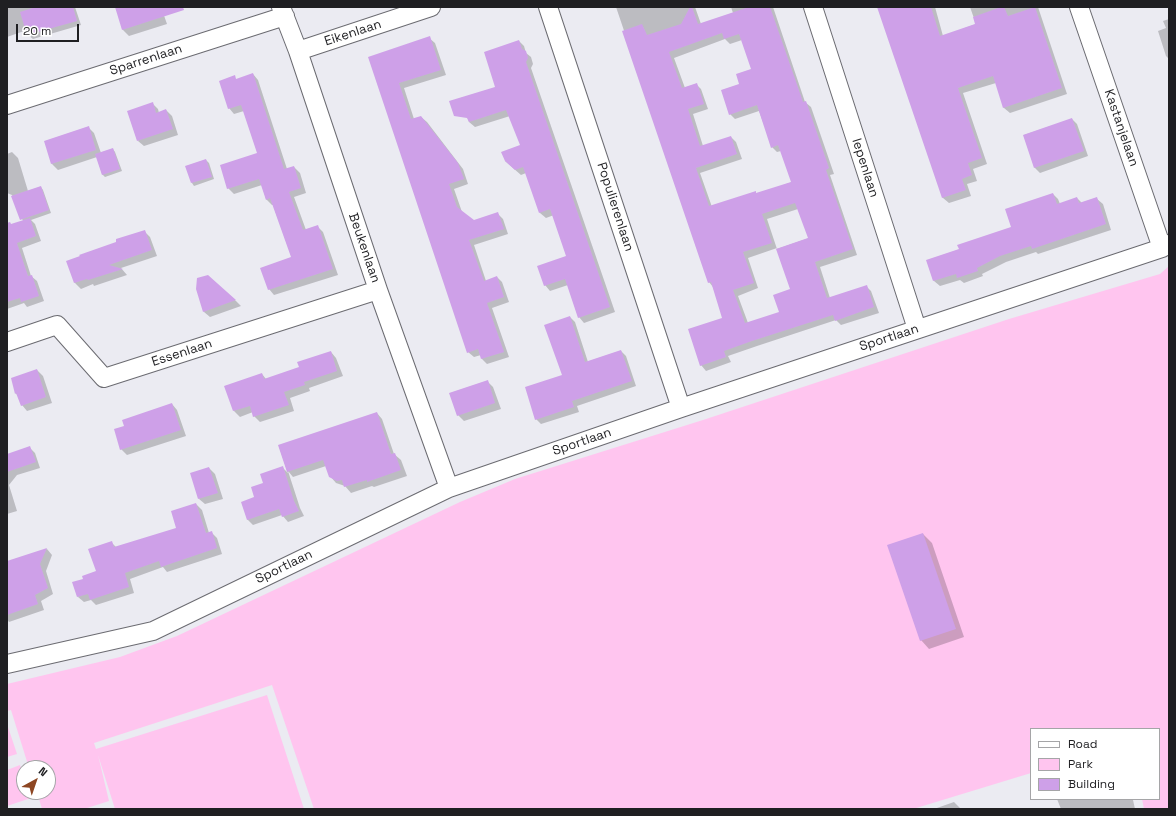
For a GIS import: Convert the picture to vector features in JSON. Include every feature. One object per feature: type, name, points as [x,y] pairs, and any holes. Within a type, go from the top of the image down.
[{"type":"street","name":"Eikenlaan","points":[[298,51],[431,7]]},
{"type":"street","name":"Populierenlaan","points":[[548,7],[681,408]]},
{"type":"street","name":"Iepenlaan","points":[[812,7],[917,329]]},
{"type":"street","name":"Kastanjelaan","points":[[1079,7],[1166,246]]},
{"type":"street","name":"Beukenlaan","points":[[283,12],[298,51],[378,290],[449,488]]},
{"type":"street","name":"Sparrenlaan","points":[[7,105],[283,12]]},
{"type":"street","name":"Sportlaan","points":[[7,664],[153,631],[449,488],[681,408],[1166,246]]},
{"type":"street","name":"Essenlaan","points":[[7,342],[57,325],[104,378],[378,290]]},
{"type":"green space","points":[[1169,266],[1169,809],[1144,809],[1142,800],[1160,800],[1160,728],[1030,728],[1030,773],[913,809],[314,809],[272,685],[94,743],[96,749],[267,695],[304,809],[115,809],[98,755],[109,801],[84,809],[42,809],[39,800],[56,800],[56,760],[27,760],[11,710],[7,711],[7,684],[120,657],[177,636],[460,502],[515,479],[703,420],[1009,319],[1160,274]]},
{"type":"green space","points":[[7,724],[17,754],[7,757]]},
{"type":"green space","points":[[16,767],[16,800],[25,800],[7,806],[7,770]]},
{"type":"building","points":[[36,7],[73,7],[77,21],[27,35],[20,12]]},
{"type":"building","points":[[115,7],[183,7],[184,10],[122,30]]},
{"type":"building","points":[[690,7],[692,7],[698,24],[749,7],[770,7],[803,102],[806,101],[817,133],[829,168],[826,170],[853,249],[815,262],[827,298],[867,285],[874,307],[835,321],[833,315],[752,341],[724,351],[726,357],[700,366],[688,329],[722,318],[711,282],[708,283],[622,31],[642,24],[647,35],[681,24]],"holes":[[[722,33],[724,39],[739,34],[751,69],[736,74],[739,84],[721,90],[729,115],[757,105],[771,148],[778,145],[791,182],[709,206],[696,168],[737,154],[731,136],[700,146],[688,109],[704,104],[697,83],[682,88],[669,52]],[[795,203],[808,238],[776,249],[790,289],[773,295],[779,312],[745,323],[733,290],[754,283],[743,252],[772,243],[762,214]]]},
{"type":"building","points":[[877,7],[931,7],[940,36],[975,24],[973,17],[1001,7],[1004,7],[1008,16],[1035,7],[1062,88],[1003,108],[993,76],[958,88],[982,158],[968,163],[972,175],[962,179],[966,190],[942,198]]},
{"type":"building","points":[[430,36],[441,70],[399,83],[411,119],[421,116],[458,163],[464,179],[449,184],[457,207],[474,220],[498,212],[504,229],[469,240],[484,281],[497,276],[504,297],[487,303],[504,352],[481,359],[478,349],[467,353],[368,57]]},
{"type":"building","points":[[519,40],[522,49],[526,51],[528,58],[526,62],[610,307],[578,318],[565,279],[544,286],[537,266],[566,256],[550,209],[539,213],[523,167],[515,170],[505,161],[501,152],[520,145],[506,110],[469,122],[467,118],[454,116],[449,101],[495,87],[484,52]]},
{"type":"building","points":[[253,73],[284,169],[294,166],[301,188],[289,192],[303,230],[318,225],[333,269],[268,290],[260,268],[291,257],[270,198],[266,200],[259,179],[227,189],[220,165],[257,153],[241,105],[228,109],[219,81],[235,75],[236,79]]},
{"type":"building","points":[[153,102],[156,113],[166,109],[173,129],[137,141],[127,111]]},
{"type":"building","points":[[1072,118],[1084,151],[1034,168],[1023,135]]},
{"type":"building","points":[[89,126],[96,150],[51,164],[44,141]]},
{"type":"building","points":[[113,148],[120,169],[102,175],[95,154]]},
{"type":"building","points":[[206,159],[212,177],[191,183],[185,166]]},
{"type":"building","points":[[41,186],[49,210],[20,220],[11,196]]},
{"type":"building","points":[[1053,193],[1057,204],[1077,197],[1079,203],[1097,197],[1106,224],[1032,249],[1031,246],[1000,256],[977,268],[978,271],[957,278],[956,274],[933,281],[926,260],[959,249],[957,245],[1011,227],[1005,209]]},
{"type":"building","points":[[30,218],[36,236],[17,243],[28,276],[32,275],[39,296],[21,302],[20,298],[7,302],[7,223],[10,222],[11,224]]},
{"type":"building","points":[[145,230],[152,250],[109,265],[123,269],[74,283],[66,261],[116,242],[116,239]]},
{"type":"building","points":[[208,275],[236,300],[203,312],[196,289],[197,278]]},
{"type":"building","points":[[570,316],[585,362],[621,350],[632,381],[572,401],[574,407],[535,420],[525,387],[562,375],[544,325]]},
{"type":"building","points":[[331,351],[337,371],[304,382],[305,385],[284,392],[289,405],[253,417],[250,406],[233,411],[224,386],[262,373],[264,379],[299,367],[297,362]]},
{"type":"building","points":[[37,369],[46,397],[21,406],[16,393],[15,394],[11,378]]},
{"type":"building","points":[[488,380],[495,403],[457,416],[449,393]]},
{"type":"building","points":[[172,403],[181,430],[120,450],[114,429],[124,426],[122,420]]},
{"type":"building","points":[[377,412],[391,454],[395,453],[401,470],[367,482],[367,480],[344,487],[342,480],[337,481],[329,477],[323,460],[287,472],[278,445]]},
{"type":"building","points":[[30,446],[36,462],[7,472],[7,454]]},
{"type":"building","points":[[283,466],[294,501],[299,511],[282,517],[279,509],[247,520],[241,502],[254,497],[251,487],[263,483],[260,474]]},
{"type":"building","points":[[209,467],[218,493],[198,499],[190,473]]},
{"type":"building","points":[[196,503],[206,533],[212,531],[217,548],[161,567],[159,561],[125,573],[129,587],[90,600],[88,594],[77,597],[72,582],[83,579],[82,576],[96,571],[88,549],[112,541],[114,547],[176,528],[171,511]]},
{"type":"building","points":[[923,533],[956,629],[920,641],[887,545]]},
{"type":"building","points":[[47,548],[40,564],[48,588],[35,595],[38,604],[7,615],[7,561]]}]
